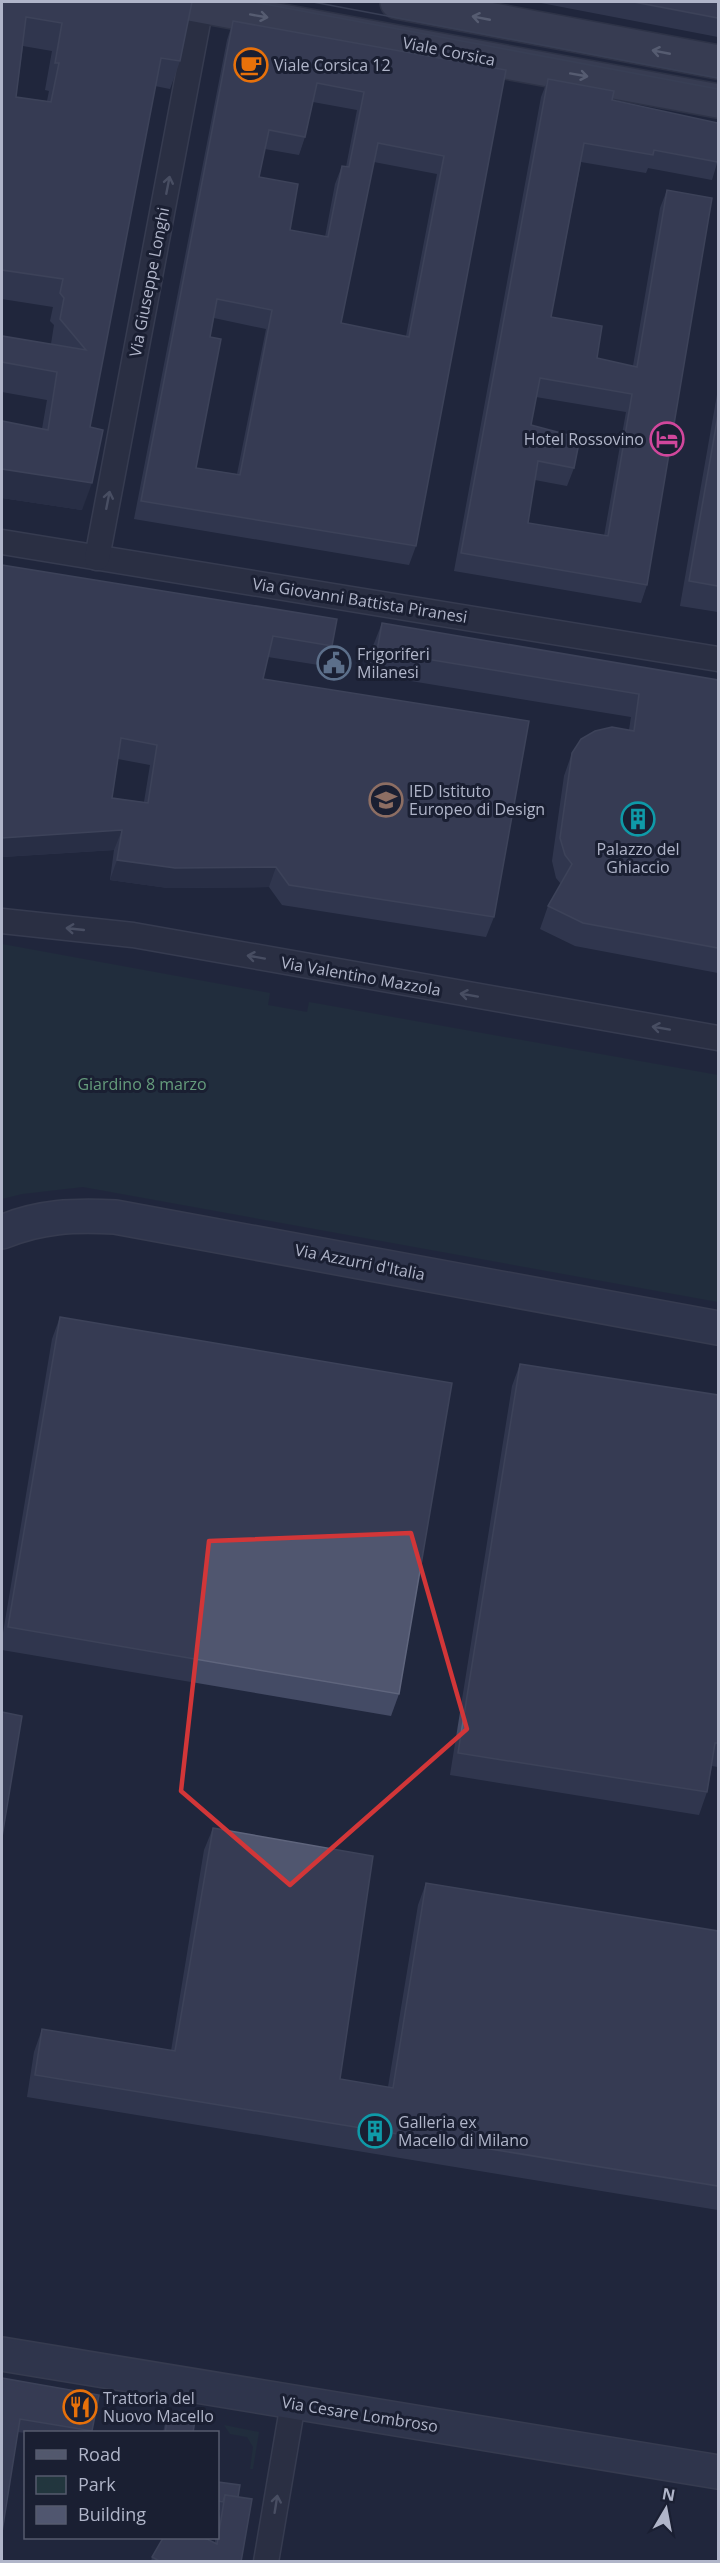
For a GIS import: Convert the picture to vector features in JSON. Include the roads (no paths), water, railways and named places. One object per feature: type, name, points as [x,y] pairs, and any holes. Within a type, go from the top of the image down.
[{"type":"main road","points":[[413,3],[718,62]]},
{"type":"main road","name":"Viale Corsica","points":[[190,4],[718,101]]},
{"type":"street","name":"Via Giuseppe Longhi","points":[[97,558],[190,4]]},
{"type":"street","name":"Via Giovanni Battista Piranesi","points":[[2,542],[718,658]]},
{"type":"street","name":"Via Valentino Mazzola","points":[[2,921],[133,935],[718,1038]]},
{"type":"street","name":"Via Azzurri d'Italia","points":[[2,1232],[46,1218],[72,1215],[115,1217],[718,1328]]},
{"type":"street","name":"Via Cesare Lombroso","points":[[2,2354],[718,2472]]},
{"type":"street","points":[[266,2562],[292,2403]]},
{"type":"tram line","points":[[254,2],[718,89]]},
{"type":"tram line","points":[[313,2],[718,78]]},
{"type":"place","name":"Viale Corsica 12","points":[[251,65]]},
{"type":"place","name":"Hotel Rossovino","points":[[667,439]]},
{"type":"place","name":"Frigoriferi Milanesi","points":[[334,663]]},
{"type":"place","name":"IED Istituto Europeo di Design","points":[[386,800]]},
{"type":"place","name":"Palazzo del Ghiaccio","points":[[638,819]]},
{"type":"place","name":"Galleria ex Macello di Milano","points":[[375,2131]]},
{"type":"place","name":"Trattoria del Nuovo Macello","points":[[80,2407]]},
{"type":"park label","name":"Giardino 8 marzo","points":[[142,1084]]}]
